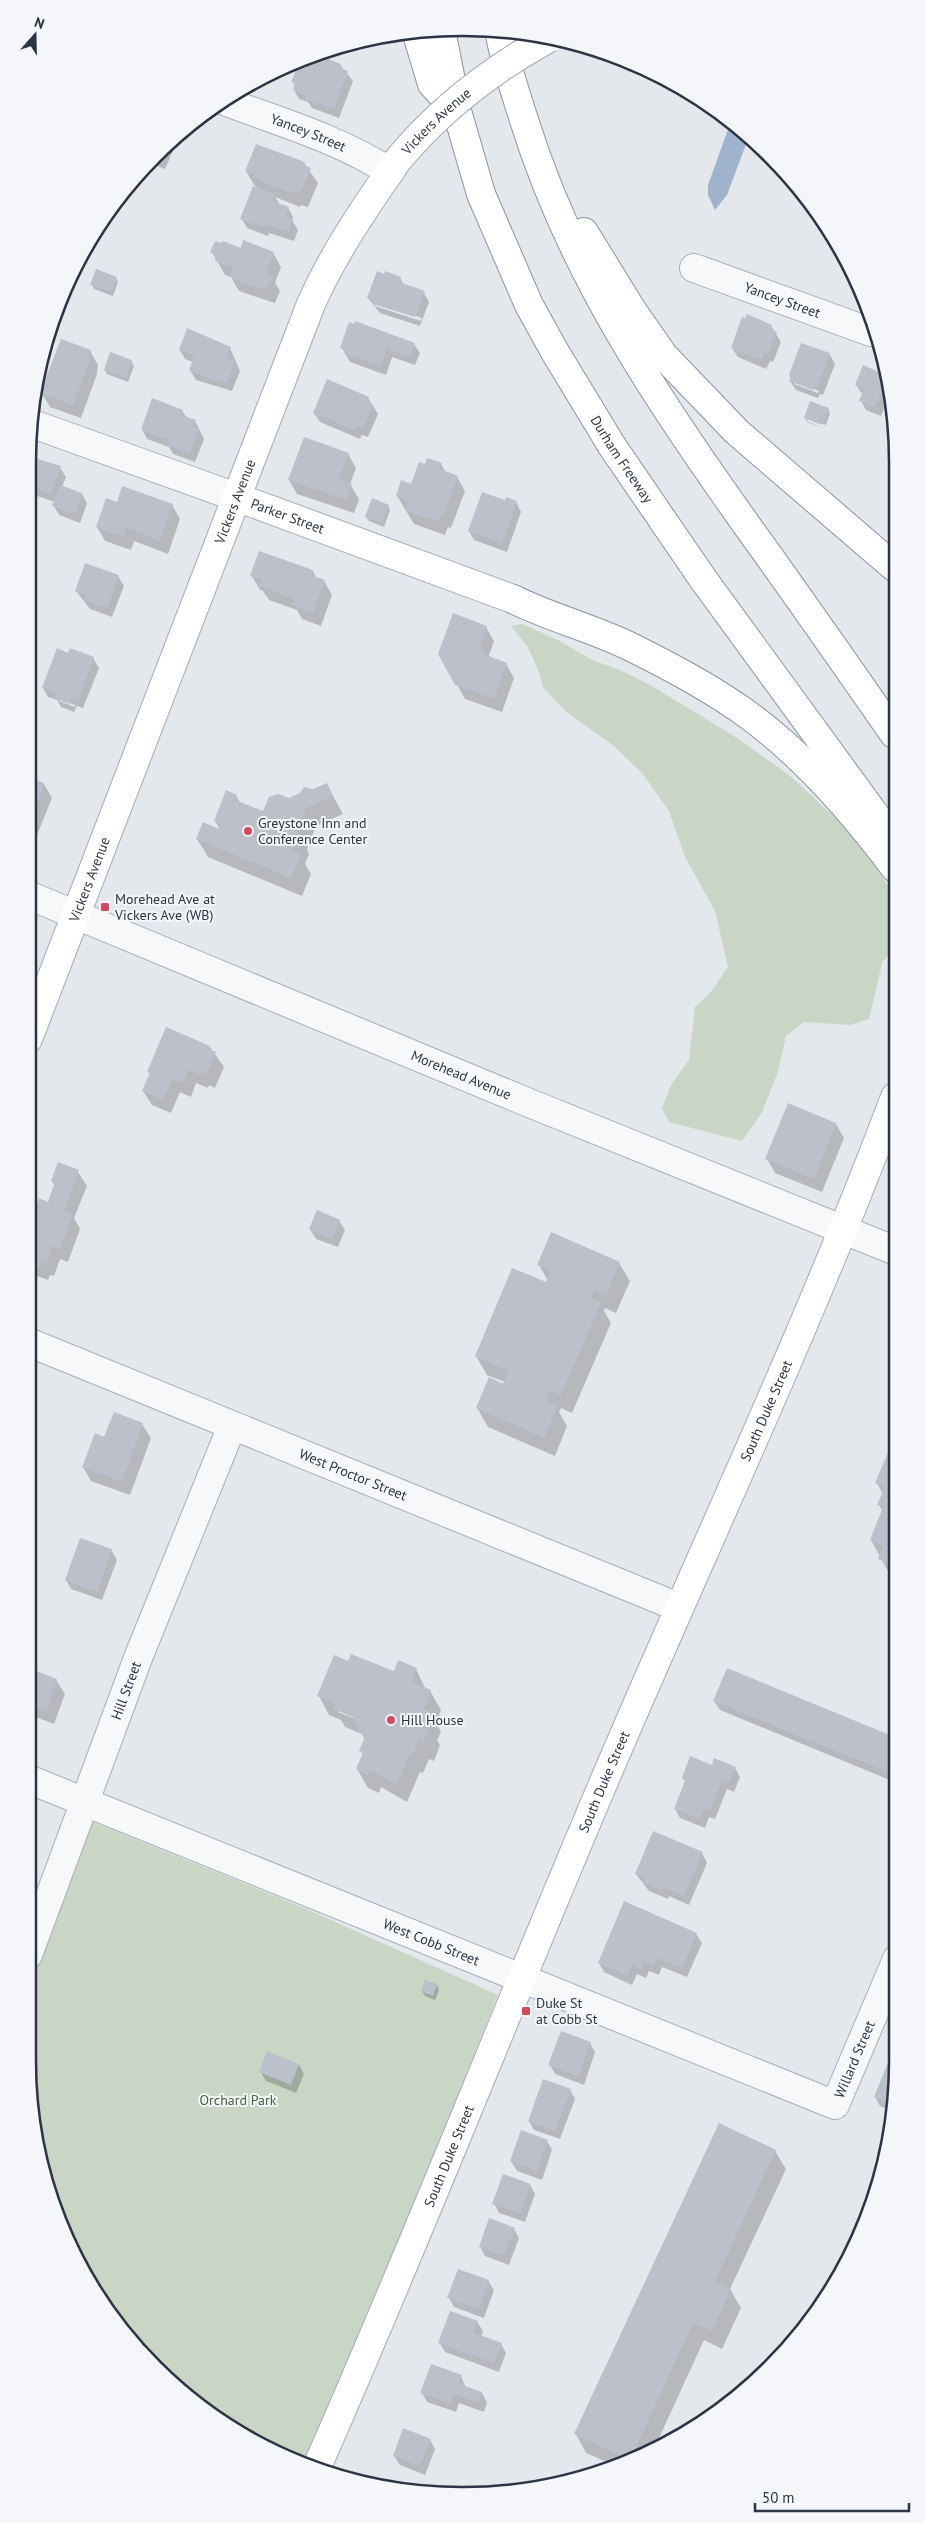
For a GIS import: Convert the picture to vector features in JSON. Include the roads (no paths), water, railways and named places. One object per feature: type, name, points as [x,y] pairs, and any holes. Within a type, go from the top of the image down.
[{"type":"main road","name":"Durham Freeway","points":[[443,37],[457,112],[481,194],[529,305],[582,398],[703,580],[889,834]]},
{"type":"main road","points":[[501,38],[519,105],[548,190],[569,239],[624,344],[689,443],[889,727]]},
{"type":"main road","points":[[418,39],[432,84],[457,112]]},
{"type":"main road","name":"Vickers Avenue","points":[[36,1018],[236,498],[326,272],[358,216],[418,134],[490,74],[540,43]]},
{"type":"main road","points":[[548,190],[582,229],[632,310],[664,356],[737,432],[889,563]]},
{"type":"main road","name":"Parker Street","points":[[236,498],[513,598],[536,610],[627,645],[718,694],[782,742],[842,802],[889,861]]},
{"type":"main road","name":"South Duke Street","points":[[319,2462],[407,2261],[520,1979],[678,1607],[777,1388],[844,1229],[889,1113]]},
{"type":"street","name":"Yancey Street","points":[[232,104],[393,166]]},
{"type":"street","name":"Yancey Street","points":[[694,268],[868,331]]},
{"type":"street","name":"Parker Street","points":[[38,426],[236,498]]},
{"type":"street","name":"Morehead Avenue","points":[[36,898],[517,1098],[889,1248]]},
{"type":"street","name":"West Proctor Street","points":[[36,1345],[678,1607]]},
{"type":"street","name":"Hill Street","points":[[36,1934],[138,1658],[232,1426]]},
{"type":"street","name":"West Cobb Street","points":[[36,1782],[836,2106]]},
{"type":"street","name":"Willard Street","points":[[836,2106],[889,1978]]},
{"type":"water","points":[[728,129],[746,144],[727,195],[715,210],[708,195],[708,185]]},
{"type":"place","name":"Greystone Inn and Conference Center","points":[[248,831]]},
{"type":"place","name":"Morehead Ave at Vickers Ave (WB)","points":[[105,907]]},
{"type":"place","name":"Hill House","points":[[391,1720]]},
{"type":"place","name":"Duke St at Cobb St","points":[[526,2011]]},
{"type":"park label","name":"Orchard Park","points":[[238,2100]]}]
